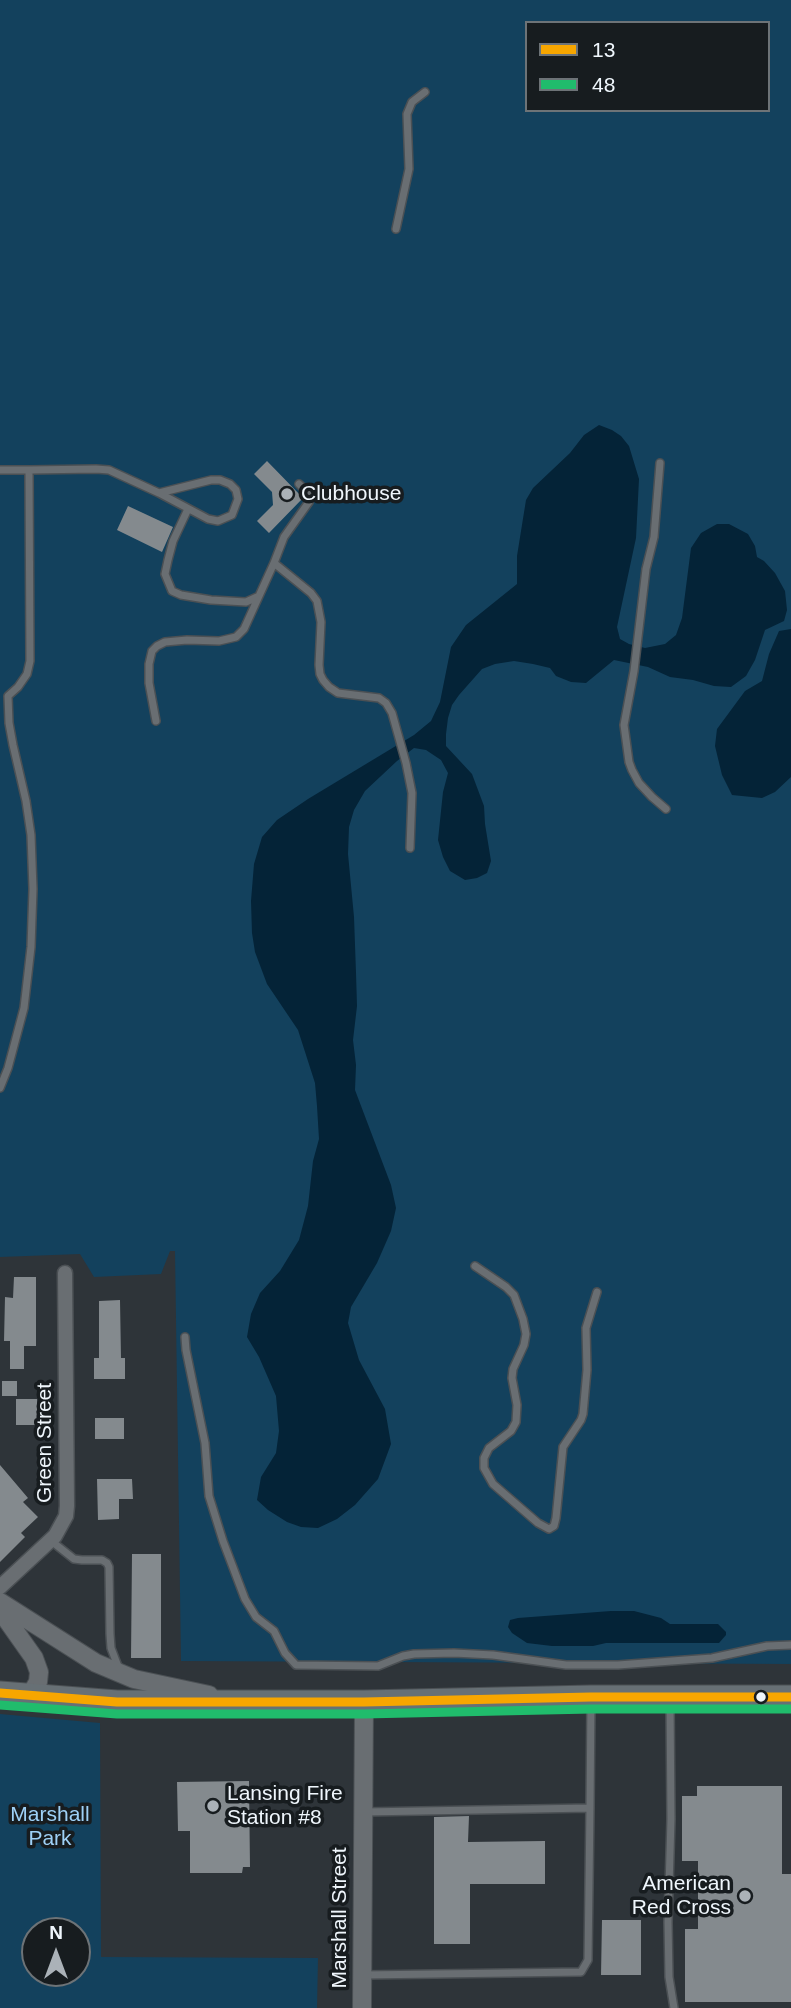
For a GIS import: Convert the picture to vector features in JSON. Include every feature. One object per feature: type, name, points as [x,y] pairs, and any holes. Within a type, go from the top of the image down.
[{"type":"main road","points":[[0,1693],[117,1702],[243,1703],[591,1697],[791,1697]]},
{"type":"street","name":"Green Street","points":[[0,1587],[62,1526],[67,1506],[65,1273]]},
{"type":"street","points":[[0,1602],[96,1663],[134,1679],[243,1703]]},
{"type":"street","points":[[0,1610],[34,1658],[39,1672],[38,1682],[30,1696]]},
{"type":"street","name":"Marshall Street","points":[[362,2008],[364,1702]]},
{"type":"lane","points":[[396,229],[409,169],[407,114],[412,102],[425,92]]},
{"type":"lane","points":[[660,463],[654,537],[646,569],[634,671],[624,720],[628,762],[639,783],[666,809]]},
{"type":"lane","points":[[0,470],[109,470],[208,519],[218,521],[232,515],[238,499],[236,490],[220,480],[159,493]]},
{"type":"lane","points":[[8,696],[27,674],[30,662],[29,470]]},
{"type":"lane","points":[[156,721],[149,683],[152,651],[165,642],[219,641],[236,637],[244,629],[284,537],[309,502],[307,492],[299,484]]},
{"type":"lane","points":[[188,509],[173,541],[165,574],[172,591],[190,597],[220,601],[246,602],[258,597]]},
{"type":"lane","points":[[274,563],[308,590],[317,601],[321,629],[319,665],[323,680],[338,692],[374,697],[383,701],[392,713],[412,793],[410,848]]},
{"type":"lane","points":[[0,690],[8,696]]},
{"type":"lane","points":[[0,1088],[24,1008],[31,947],[33,889],[31,835],[26,801],[12,745],[8,696]]},
{"type":"lane","points":[[475,1266],[514,1295],[526,1334],[513,1369],[516,1422],[511,1431],[487,1451],[484,1468],[493,1483],[538,1523],[549,1529],[554,1526],[564,1447],[583,1414],[587,1370],[586,1328],[597,1292]]},
{"type":"lane","points":[[185,1337],[204,1438],[209,1496],[223,1541],[245,1599],[257,1617],[274,1630],[285,1653],[296,1665],[378,1666],[414,1654],[454,1653],[493,1655],[566,1665],[618,1665],[712,1658],[767,1646],[791,1645]]},
{"type":"lane","points":[[50,1540],[74,1559],[102,1560],[107,1563],[111,1648],[120,1673]]},
{"type":"lane","points":[[362,1975],[581,1972],[587,1960],[591,1697]]},
{"type":"lane","points":[[670,1698],[668,1922],[674,2008]]},
{"type":"lane","points":[[363,1812],[590,1808]]},
{"type":"green space","points":[[0,0],[791,0],[791,1664],[181,1661],[175,1251],[170,1251],[161,1274],[94,1277],[80,1254],[0,1257]]},
{"type":"green space","name":"Marshall Park","points":[[0,1714],[100,1723],[101,1957],[318,1958],[317,2008],[0,2008]]},
{"type":"shaded area","points":[[599,425],[621,436],[629,446],[639,479],[636,538],[617,627],[620,639],[645,648],[665,644],[676,635],[682,618],[691,548],[701,533],[717,524],[729,524],[748,534],[755,546],[757,557],[775,573],[785,591],[787,610],[784,621],[765,630],[755,660],[746,676],[731,687],[670,677],[648,667],[614,660],[586,683],[571,682],[556,676],[550,668],[514,661],[482,669],[452,705],[446,734],[446,746],[472,774],[484,806],[491,861],[487,873],[477,878],[465,880],[450,871],[443,857],[438,840],[443,792],[448,773],[441,760],[426,750],[414,748],[397,761],[365,791],[354,810],[349,827],[348,854],[354,917],[357,1006],[353,1040],[355,1090],[391,1185],[396,1208],[391,1231],[377,1263],[351,1307],[348,1323],[359,1360],[385,1409],[391,1444],[378,1479],[355,1505],[337,1519],[318,1528],[301,1527],[287,1522],[257,1500],[261,1477],[276,1453],[279,1431],[276,1396],[247,1337],[251,1314],[260,1293],[280,1271],[299,1240],[308,1206],[313,1161],[319,1139],[317,1106],[315,1083],[298,1030],[267,984],[255,952],[251,901],[254,864],[262,837],[277,820],[414,735],[431,721],[440,702],[451,647],[466,625],[517,584],[517,556],[526,500],[533,488],[570,453],[584,435]]},
{"type":"shaded area","points":[[791,629],[791,777],[775,792],[762,798],[732,795],[722,775],[715,746],[717,729],[745,691],[762,681],[779,631]]},
{"type":"shaded area","points":[[634,1611],[661,1618],[670,1624],[718,1624],[726,1635],[719,1643],[552,1646],[527,1643],[508,1627],[510,1620],[518,1618]]},
{"type":"building","name":"Clubhouse","points":[[267,461],[303,498],[269,533],[257,521],[273,505],[272,492],[254,474]]},
{"type":"building","points":[[128,506],[173,527],[162,552],[117,530]]},
{"type":"building","points":[[14,1277],[36,1277],[36,1346],[24,1346],[24,1369],[10,1369],[10,1341],[4,1341],[5,1297],[13,1298]]},
{"type":"building","points":[[120,1300],[121,1358],[125,1358],[125,1379],[94,1379],[94,1358],[99,1358],[99,1301]]},
{"type":"building","points":[[2,1381],[17,1381],[17,1396],[2,1396]]},
{"type":"building","points":[[16,1399],[37,1399],[37,1425],[16,1425]]},
{"type":"building","points":[[95,1418],[124,1418],[124,1439],[95,1439]]},
{"type":"building","points":[[0,1465],[28,1498],[23,1502],[38,1517],[21,1533],[25,1537],[0,1562]]},
{"type":"building","points":[[97,1479],[132,1479],[133,1499],[119,1499],[119,1519],[98,1520]]},
{"type":"building","points":[[132,1554],[161,1554],[161,1658],[131,1658]]},
{"type":"building","name":"Lansing Fire Station #8","points":[[249,1781],[250,1867],[243,1867],[242,1873],[190,1873],[190,1831],[178,1831],[177,1782]]},
{"type":"building","name":"American Red Cross","points":[[697,1786],[782,1786],[782,1874],[791,1874],[791,2002],[685,2002],[685,1929],[698,1929],[698,1861],[682,1861],[682,1796],[697,1796]]},
{"type":"building","points":[[469,1816],[468,1842],[545,1841],[545,1884],[470,1884],[470,1944],[434,1944],[434,1817]]},
{"type":"building","points":[[602,1920],[641,1920],[641,1975],[601,1975]]},
{"type":"transit line","name":"13","points":[[0,1693],[117,1702],[791,1697]]},
{"type":"transit line","name":"48","points":[[0,1705],[117,1714],[791,1709]]},
{"type":"place","name":"Clubhouse","points":[[287,494]]},
{"type":"place","name":"Lansing Fire Station #8","points":[[213,1806]]},
{"type":"place","name":"American Red Cross","points":[[745,1896]]}]
